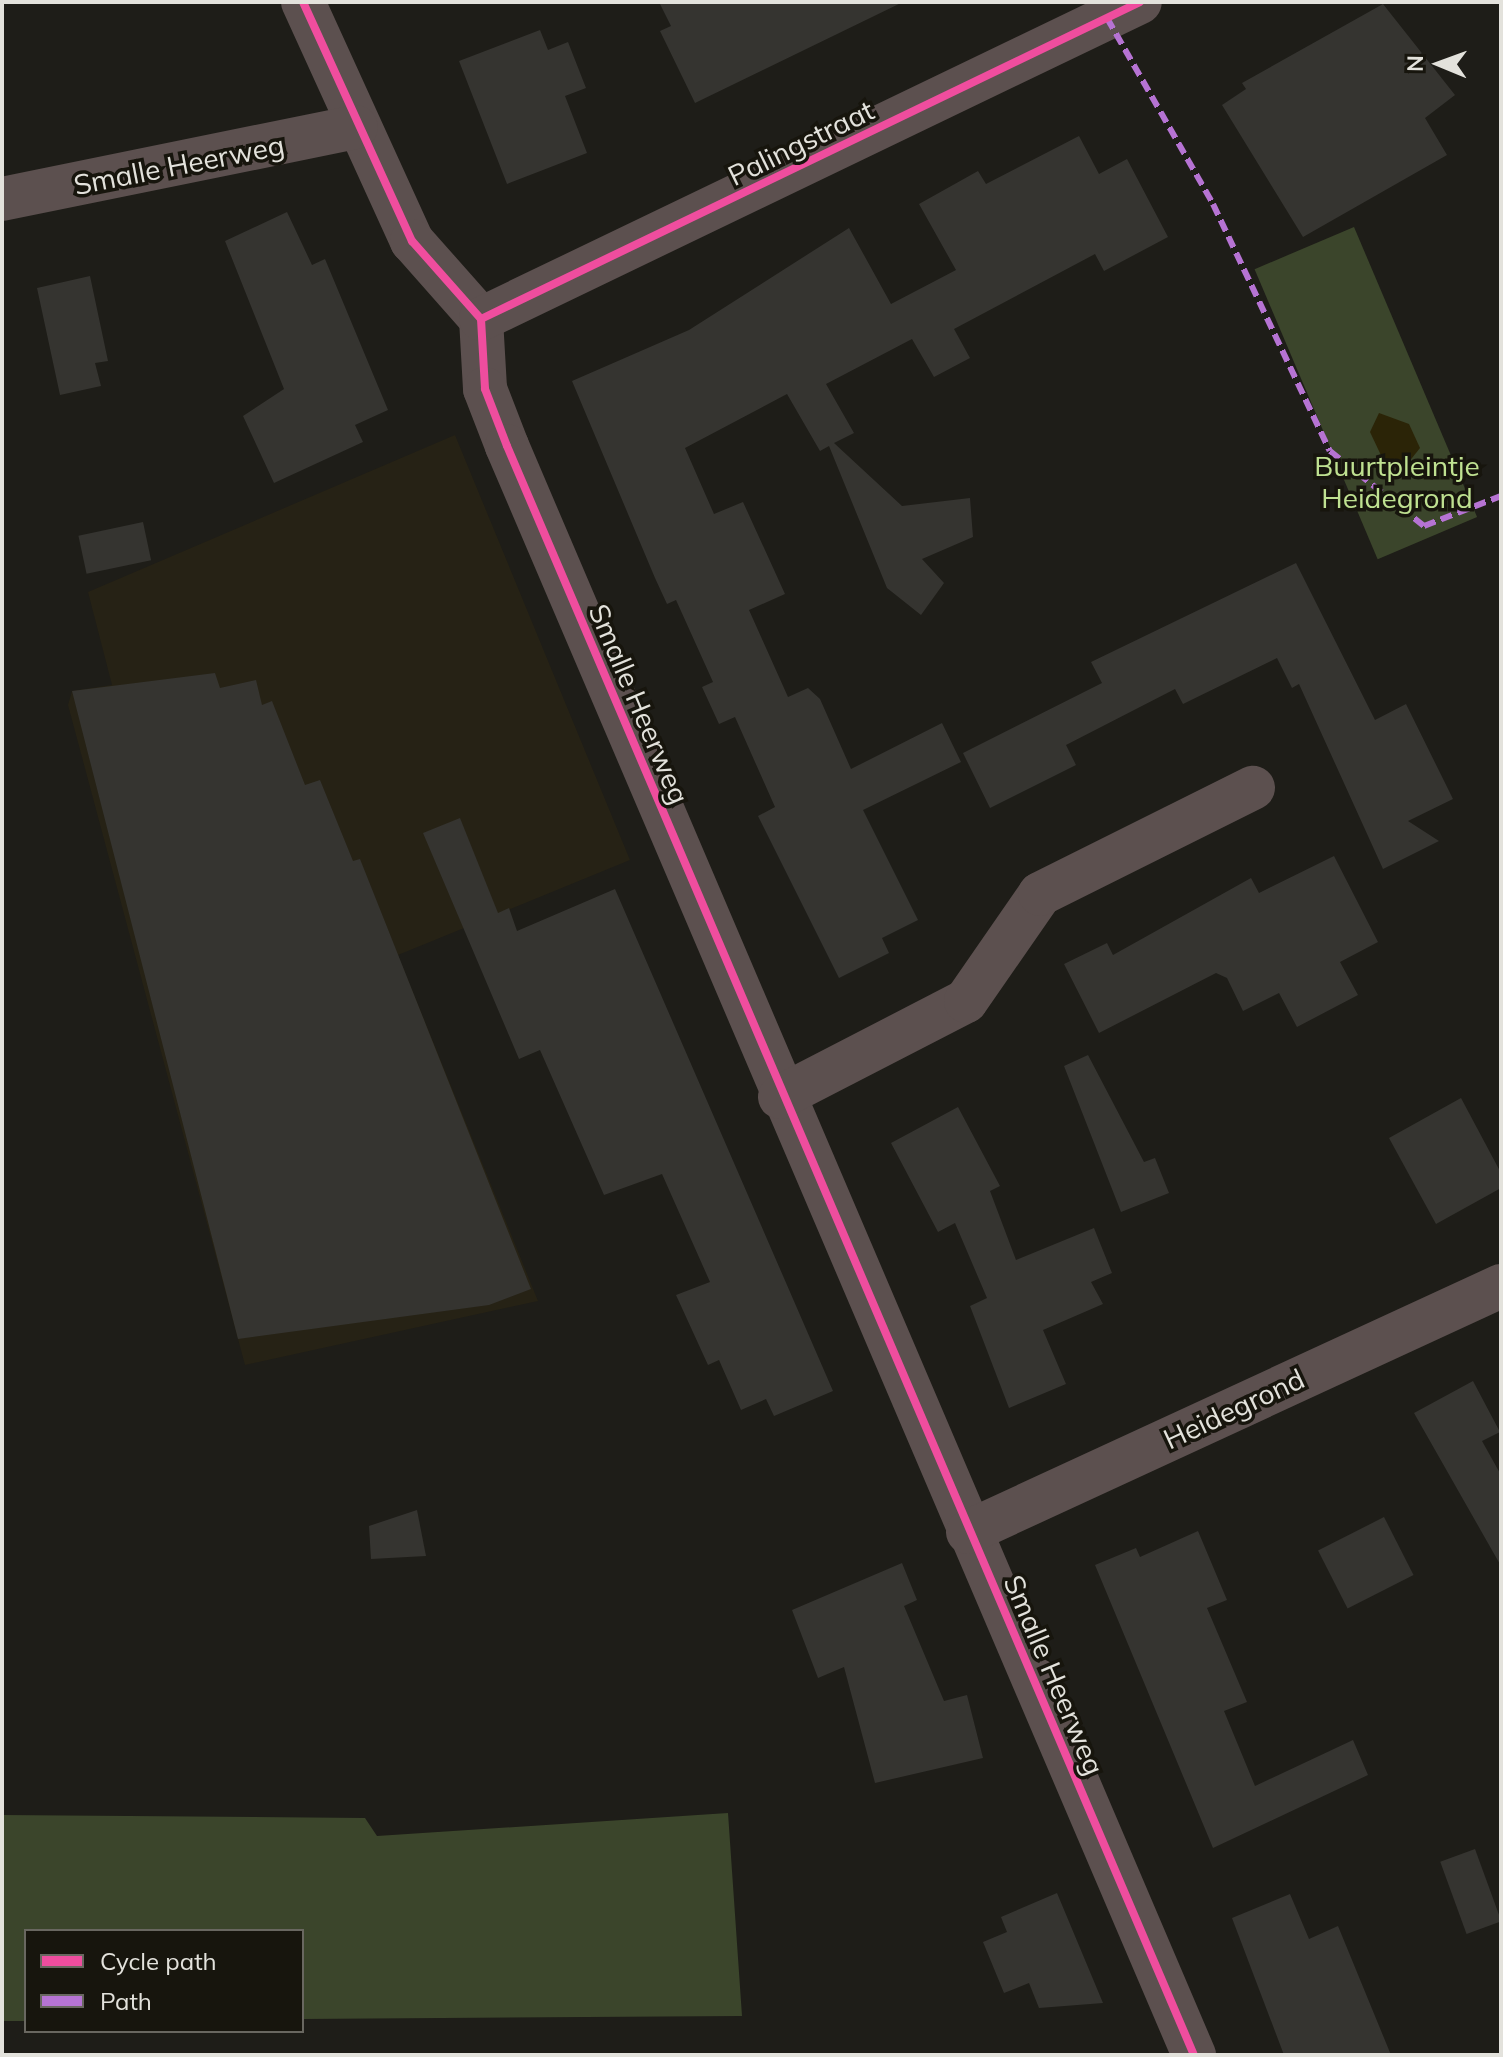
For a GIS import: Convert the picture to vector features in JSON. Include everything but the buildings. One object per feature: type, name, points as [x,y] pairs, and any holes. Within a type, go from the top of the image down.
[{"type":"street","points":[[303,2],[356,127],[419,251],[481,319]]},
{"type":"street","name":"Palingstraat","points":[[481,319],[1140,2]]},
{"type":"street","name":"Smalle Heerweg","points":[[2,199],[356,127]]},
{"type":"street","name":"Smalle Heerweg","points":[[481,319],[485,389],[780,1097],[1194,2055]]},
{"type":"street","points":[[780,1097],[966,1001],[1040,894],[1253,788]]},
{"type":"street","name":"Heidegrond","points":[[968,1532],[1501,1286]]},
{"type":"shaded area","points":[[455,435],[630,860],[398,955],[538,1301],[245,1365],[68,705],[72,691],[112,685],[88,592]]},
{"type":"green space","name":"Buurtpleintje Heidegrond","points":[[1354,227],[1477,517],[1378,559],[1255,269]]},
{"type":"green space","points":[[728,1813],[742,2016],[304,2019],[304,1929],[24,1929],[24,2021],[2,2021],[2,1815],[365,1818],[377,1836]]},
{"type":"sand","points":[[1379,413],[1409,424],[1420,448],[1408,463],[1387,468],[1370,432]]},
{"type":"marked path","points":[[1107,18],[1213,204],[1330,451],[1424,526],[1501,496]]},
{"type":"cycle path","points":[[303,2],[412,241],[481,319],[485,389],[507,446],[1194,2055]]},
{"type":"cycle path","points":[[481,319],[1140,2]]}]
